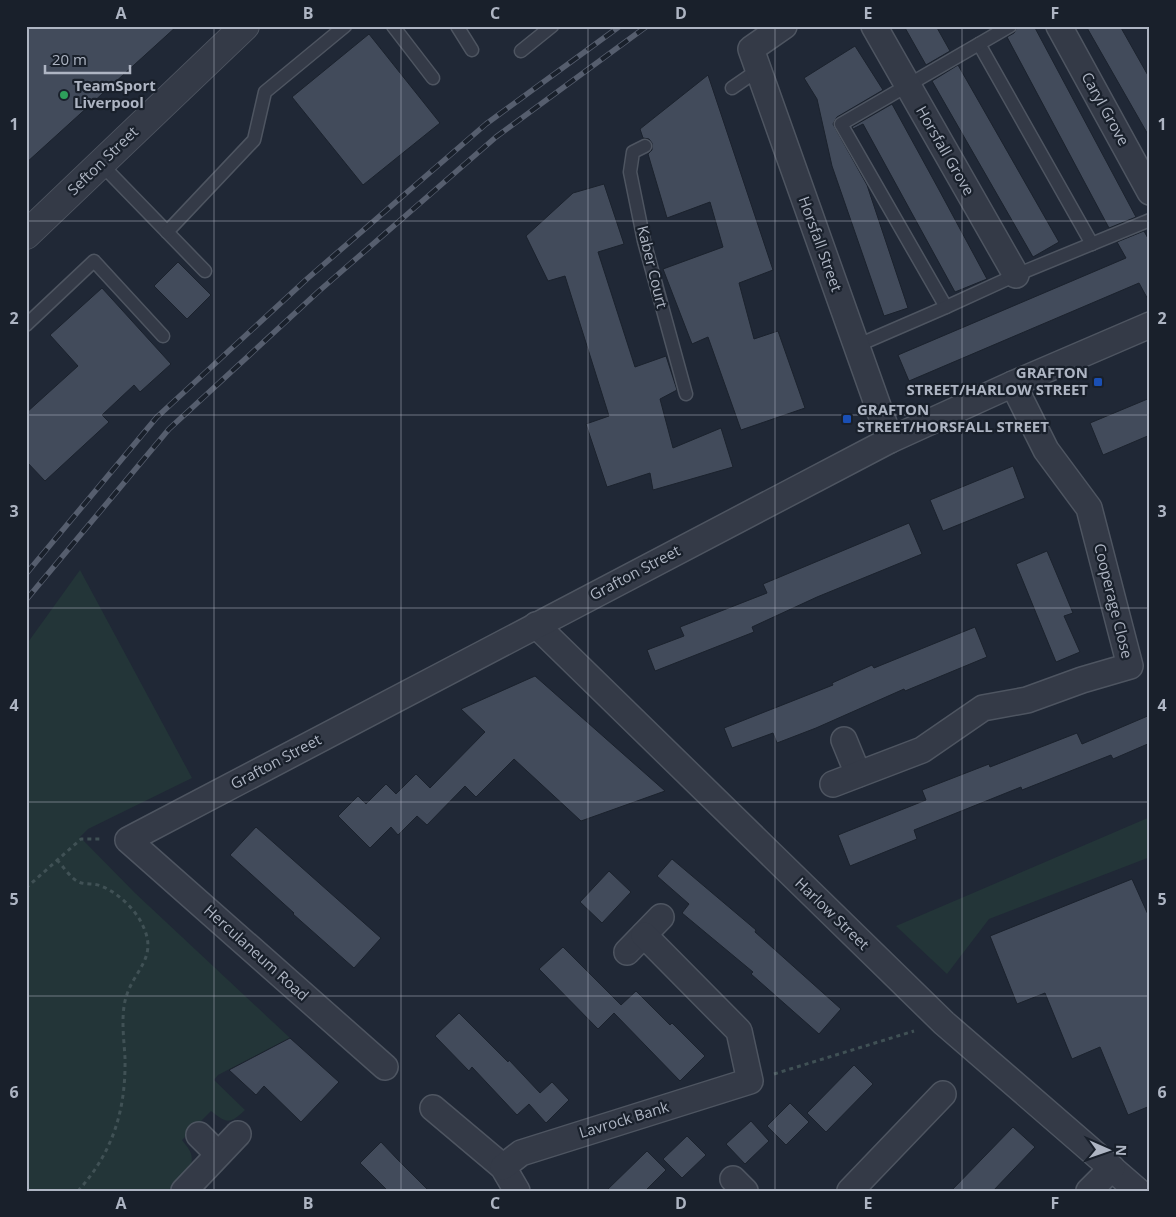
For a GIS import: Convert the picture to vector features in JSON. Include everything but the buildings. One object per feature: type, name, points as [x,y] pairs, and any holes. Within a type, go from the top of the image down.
[{"type":"street","name":"Sefton Street","points":[[26,235],[246,26]]},
{"type":"street","points":[[755,59],[784,26]]},
{"type":"street","name":"Horsfall Grove","points":[[874,26],[1016,275]]},
{"type":"street","name":"Caryl Grove","points":[[1059,26],[1150,192]]},
{"type":"street","name":"Horsfall Street","points":[[755,59],[890,440]]},
{"type":"street","name":"Grafton Street","points":[[128,840],[890,440],[1150,325]]},
{"type":"street","name":"Cooperage Close","points":[[833,784],[922,750],[983,708],[1027,700],[1082,680],[1130,666],[1090,508],[1046,450],[1013,384]]},
{"type":"street","name":"Harlow Street","points":[[536,625],[944,1022],[1138,1191]]},
{"type":"street","points":[[844,740],[858,774]]},
{"type":"street","name":"Herculaneum Road","points":[[128,840],[385,1067]]},
{"type":"street","points":[[661,917],[636,943],[739,1032],[750,1081]]},
{"type":"street","name":"Lavrock Bank","points":[[503,1167],[521,1153],[750,1081]]},
{"type":"street","points":[[850,1191],[943,1094]]},
{"type":"street","points":[[433,1108],[503,1167],[518,1191]]},
{"type":"street","points":[[184,1191],[238,1134]]},
{"type":"street","points":[[199,1135],[218,1154]]},
{"type":"street","points":[[1089,1191],[1112,1168]]},
{"type":"lane","points":[[167,232],[254,140],[265,92],[345,26]]},
{"type":"lane","points":[[393,26],[433,78]]},
{"type":"lane","points":[[456,26],[472,50]]},
{"type":"lane","points":[[521,50],[552,26]]},
{"type":"lane","points":[[946,307],[841,124],[1010,26]]},
{"type":"lane","points":[[979,44],[1092,244]]},
{"type":"lane","points":[[732,88],[755,59]]},
{"type":"lane","name":"Kaber Court","points":[[645,146],[633,152],[630,172],[644,241],[686,394]]},
{"type":"lane","points":[[101,164],[205,271]]},
{"type":"lane","points":[[856,346],[1016,275],[1150,220]]},
{"type":"lane","points":[[26,324],[94,260],[163,336]]},
{"type":"path","points":[[26,888],[81,839],[128,840]]},
{"type":"path","points":[[57,860],[78,882],[101,886],[124,901],[141,922],[147,936],[149,948],[146,961],[133,980],[125,1002],[125,1084],[123,1102],[114,1137],[104,1156],[78,1191]]},
{"type":"path","points":[[750,1081],[944,1022]]},
{"type":"shaded area","points":[[80,570],[192,778],[88,829],[80,837],[135,893],[290,1038],[218,1075],[214,1080],[245,1110],[236,1118],[228,1121],[211,1111],[182,1140],[190,1152],[192,1159],[190,1167],[168,1191],[26,1191],[26,645]]},
{"type":"shaded area","points":[[1150,817],[1150,857],[989,919],[947,974],[896,926]]},
{"type":"railway","points":[[26,574],[157,417],[308,278],[486,124],[620,26]]},
{"type":"railway","points":[[26,600],[169,429],[319,291],[496,137],[647,26]]},
{"type":"place","name":"TeamSport Liverpool","points":[[64,95]]},
{"type":"place","name":"GRAFTON STREET/HARLOW STREET","points":[[1098,382]]},
{"type":"place","name":"GRAFTON STREET/HORSFALL STREET","points":[[847,419]]}]
